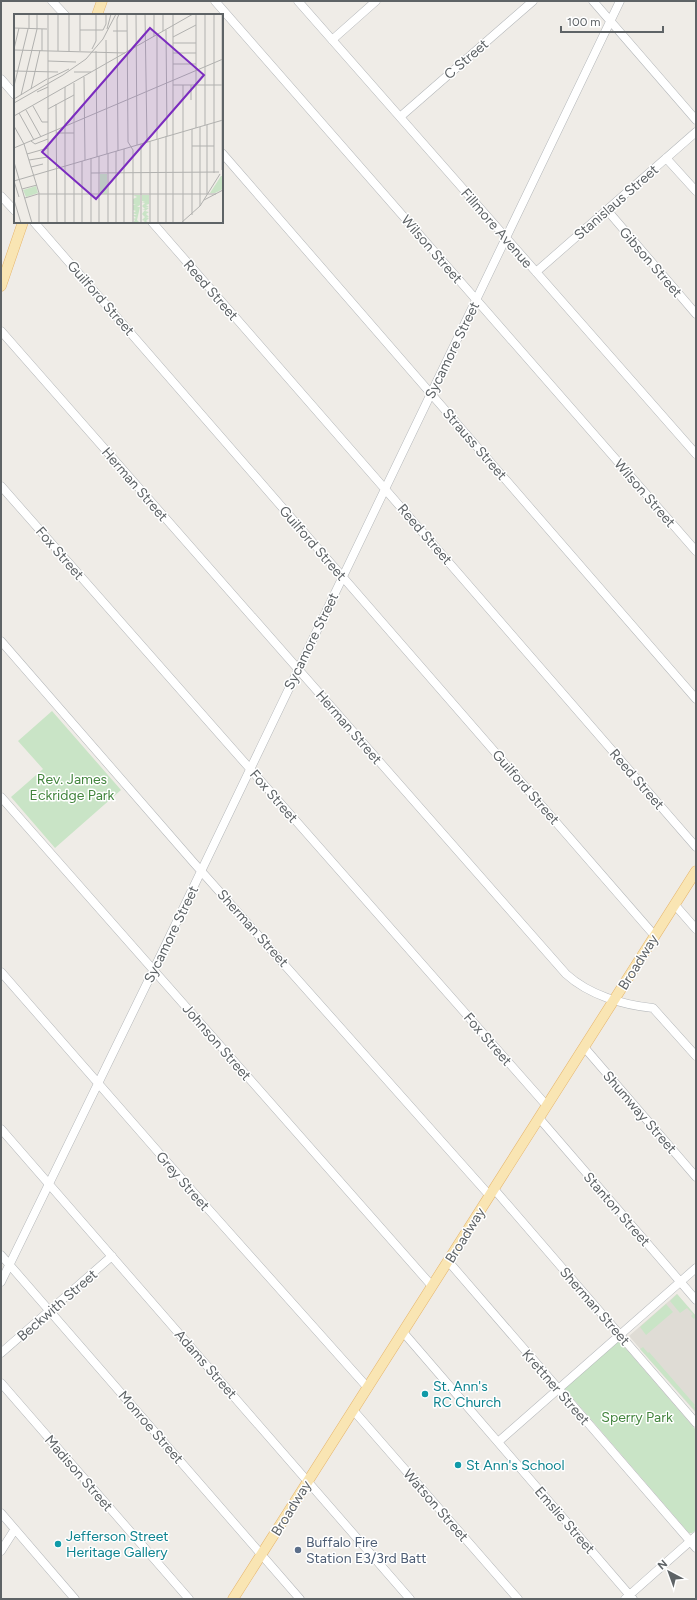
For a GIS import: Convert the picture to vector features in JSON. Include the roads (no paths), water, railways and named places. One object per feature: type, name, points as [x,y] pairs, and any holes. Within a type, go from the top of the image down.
[{"type":"main road","points":[[99,14],[102,1]]},
{"type":"main road","points":[[1,286],[24,223]]},
{"type":"main road","name":"Broadway","points":[[233,1599],[696,871]]},
{"type":"street","points":[[52,1],[64,14]]},
{"type":"street","name":"Wilson Street","points":[[215,1],[696,551]]},
{"type":"street","name":"Fillmore Avenue","points":[[298,1],[696,454]]},
{"type":"street","points":[[332,40],[376,1]]},
{"type":"street","name":"C Street","points":[[400,117],[533,1]]},
{"type":"street","points":[[593,1],[696,120]]},
{"type":"street","name":"Sycamore Street","points":[[1,1282],[48,1183],[154,969],[620,1]]},
{"type":"street","points":[[1,79],[14,94]]},
{"type":"street","name":"Stanislaus Street","points":[[536,272],[696,132]]},
{"type":"street","name":"Strauss Street","points":[[223,154],[696,699]]},
{"type":"street","points":[[666,158],[696,190]]},
{"type":"street","points":[[1,196],[14,210]]},
{"type":"street","name":"Gibson Street","points":[[607,210],[696,314]]},
{"type":"street","name":"Guilford Street","points":[[35,223],[655,936]]},
{"type":"street","name":"Reed Street","points":[[153,223],[696,847]]},
{"type":"street","name":"Herman Street","points":[[1,331],[566,974],[582,986],[600,995],[628,1005],[653,1008],[696,1056]]},
{"type":"street","name":"Fox Street","points":[[1,486],[547,1106]]},
{"type":"street","name":"Sherman Street","points":[[1,641],[201,870],[492,1192],[620,1335],[696,1423]]},
{"type":"street","name":"Johnson Street","points":[[1,797],[432,1286]]},
{"type":"street","points":[[675,905],[696,929]]},
{"type":"street","name":"Grey Street","points":[[1,972],[194,1193],[368,1388]]},
{"type":"street","name":"Shumway Street","points":[[584,1047],[696,1177]]},
{"type":"street","name":"Stanton Street","points":[[539,1118],[696,1300]]},
{"type":"street","name":"Adams Street","points":[[1,1129],[410,1599]]},
{"type":"street","name":"Monroe Street","points":[[1,1255],[300,1599]]},
{"type":"street","name":"Beckwith Street","points":[[1,1353],[112,1256]]},
{"type":"street","name":"Krettner Street","points":[[448,1261],[558,1389],[693,1539],[696,1548]]},
{"type":"street","points":[[498,1442],[696,1268]]},
{"type":"street","name":"Emslie Street","points":[[403,1332],[629,1598]]},
{"type":"street","name":"Madison Street","points":[[1,1383],[189,1599]]},
{"type":"street","name":"Watson Street","points":[[353,1410],[518,1599]]},
{"type":"street","points":[[1,1513],[74,1599]]},
{"type":"street","points":[[1,1551],[15,1530]]},
{"type":"street","points":[[629,1598],[693,1539]]},
{"type":"place","name":"St. Ann's RC Church","points":[[425,1394]]},
{"type":"place","name":"St Ann's School","points":[[458,1465]]},
{"type":"place","name":"Jefferson Street Heritage Gallery","points":[[58,1544]]},
{"type":"place","name":"Buffalo Fire Station E3/3rd Batt","points":[[298,1550]]},
{"type":"park label","name":"Rev. James Eckridge Park","points":[[72,788]]},
{"type":"park label","name":"Sperry Park","points":[[637,1417]]}]
